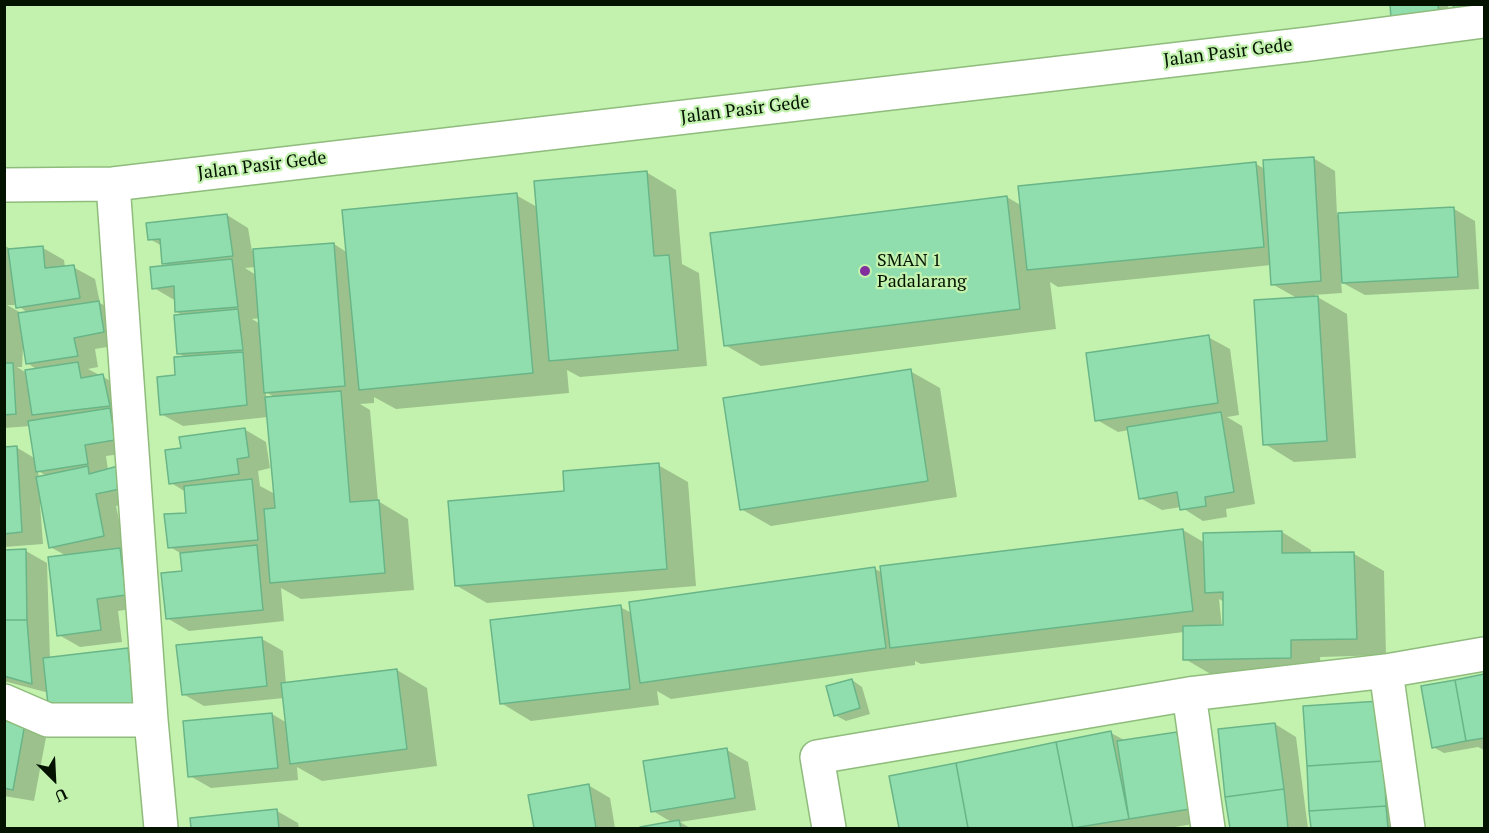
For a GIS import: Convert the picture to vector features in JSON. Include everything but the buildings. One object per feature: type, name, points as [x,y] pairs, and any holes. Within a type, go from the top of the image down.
[{"type":"street","name":"Jalan Pasir Gede","points":[[4,185],[113,184],[1485,21]]},
{"type":"street","points":[[113,184],[160,828]]},
{"type":"street","points":[[830,828],[817,757],[1189,694],[1386,671],[1485,654]]},
{"type":"street","points":[[1386,671],[1408,828]]},
{"type":"street","points":[[1189,694],[1208,828]]},
{"type":"street","points":[[4,701],[48,720],[151,720]]},
{"type":"place","name":"SMAN 1 Padalarang","points":[[865,271]]}]
